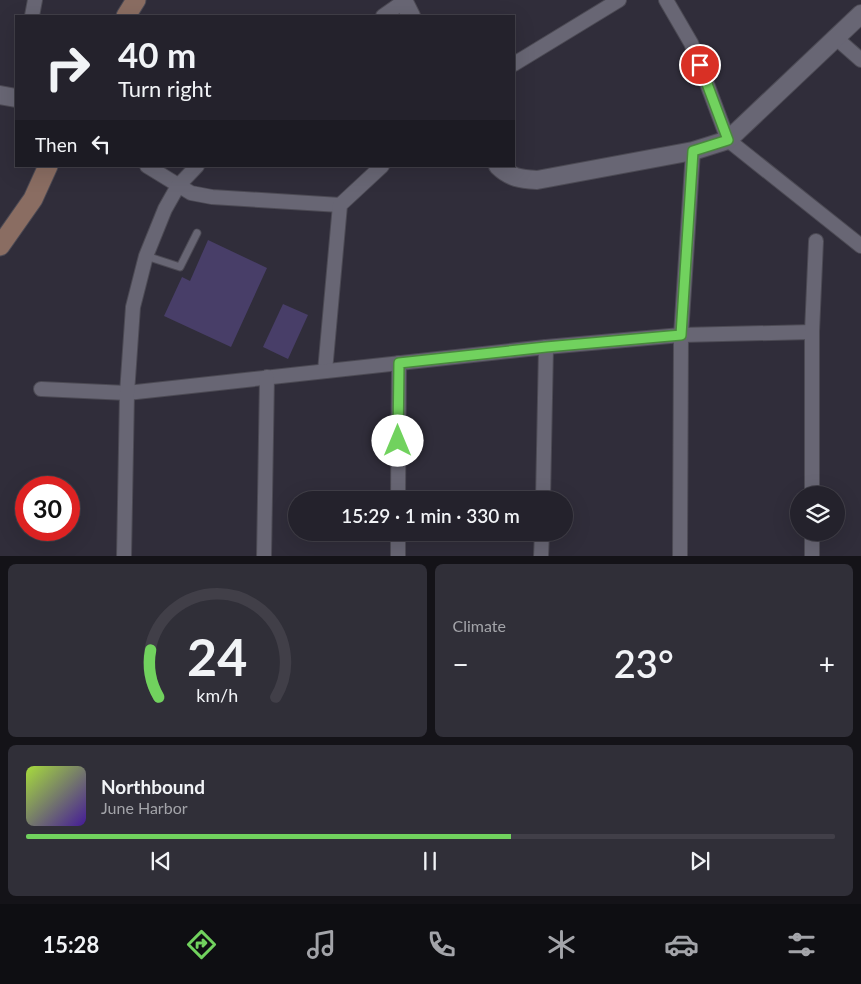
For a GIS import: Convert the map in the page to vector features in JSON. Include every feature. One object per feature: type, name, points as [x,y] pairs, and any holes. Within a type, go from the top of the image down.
[{"type":"main road","points":[[127,15],[136,0]]},
{"type":"main road","points":[[0,246],[33,199],[48,167]]},
{"type":"street","points":[[32,15],[35,0]]},
{"type":"street","points":[[515,63],[620,0]]},
{"type":"street","points":[[666,0],[694,50],[728,140],[861,246]]},
{"type":"street","points":[[385,15],[406,4]]},
{"type":"street","points":[[499,167],[505,173],[519,179],[537,180],[693,151],[728,140],[861,14]]},
{"type":"street","points":[[836,38],[861,60]]},
{"type":"street","points":[[0,95],[15,97]]},
{"type":"street","points":[[680,556],[681,335],[693,151]]},
{"type":"street","points":[[150,167],[192,193],[212,197],[340,205]]},
{"type":"street","points":[[124,556],[127,393],[133,307],[146,256],[165,209],[178,186],[196,167]]},
{"type":"street","points":[[325,371],[340,205],[381,167]]},
{"type":"street","points":[[812,486],[812,332],[816,241]]},
{"type":"street","points":[[41,390],[127,393],[546,347],[681,335],[812,332]]},
{"type":"street","points":[[543,491],[546,347]]},
{"type":"street","points":[[398,491],[399,363]]},
{"type":"street","points":[[264,556],[267,377]]},
{"type":"street","points":[[398,541],[398,556]]},
{"type":"street","points":[[542,541],[542,556]]},
{"type":"street","points":[[812,541],[812,556]]},
{"type":"lane","points":[[146,256],[180,267],[197,233]]},
{"type":"building","points":[[208,240],[267,268],[231,347],[164,316],[182,277],[190,281]]},
{"type":"building","points":[[283,304],[308,315],[288,359],[263,347]]},
{"type":"route","points":[[398,441],[399,363],[681,335],[693,151],[728,140],[700,65]]}]
